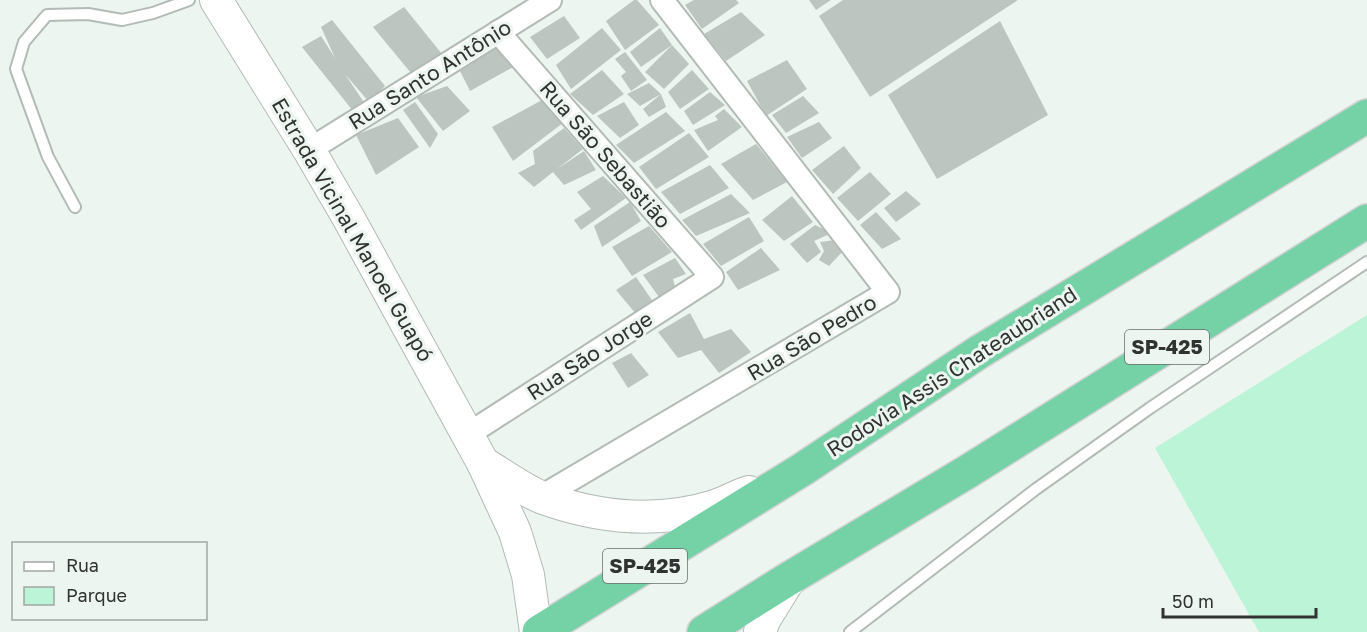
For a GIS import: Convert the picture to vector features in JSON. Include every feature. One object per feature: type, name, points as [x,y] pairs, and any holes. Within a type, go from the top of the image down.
[{"type":"highway","name":"Rodovia Assis Chateaubriand","points":[[537,632],[802,469],[989,345],[1367,116]]},
{"type":"highway","name":"SP-425","points":[[704,632],[967,472],[1367,221]]},
{"type":"main road","name":"Estrada Vicinal Manoel Guapó","points":[[216,0],[309,150],[483,463],[515,532],[528,575],[537,632]]},
{"type":"main road","points":[[483,463],[541,497],[597,513],[640,518],[683,513],[715,506],[802,469]]},
{"type":"main road","points":[[760,632],[790,578]]},
{"type":"street","name":"Rua Santo Antônio","points":[[309,150],[550,0]]},
{"type":"street","name":"Rua São Pedro","points":[[541,497],[888,292],[662,0]]},
{"type":"street","name":"Rua São Sebastião","points":[[498,32],[712,277]]},
{"type":"street","name":"Rua São Jorge","points":[[467,435],[712,277]]},
{"type":"lane","points":[[75,207],[48,157],[16,69],[24,42],[47,15],[88,14],[122,20],[153,13],[189,0]]},
{"type":"lane","points":[[850,632],[1064,469],[1150,408],[1367,262]]},
{"type":"green space","points":[[1367,315],[1367,632],[1259,632],[1155,448]]},
{"type":"building","points":[[637,0],[659,25],[625,50],[606,21]]},
{"type":"building","points":[[694,0],[736,0],[739,3],[702,29],[685,5]]},
{"type":"building","points":[[809,0],[831,0],[816,10]]},
{"type":"building","points":[[843,0],[1018,0],[870,97],[819,16]]},
{"type":"building","points":[[404,7],[442,54],[411,73],[373,27]]},
{"type":"building","points":[[741,12],[765,35],[726,61],[704,34]]},
{"type":"building","points":[[564,16],[580,38],[547,59],[530,37]]},
{"type":"building","points":[[332,20],[385,86],[369,102],[345,74],[365,104],[353,111],[302,47],[321,36],[335,58],[321,27]]},
{"type":"building","points":[[1000,21],[1048,115],[937,179],[888,95]]},
{"type":"building","points":[[602,28],[621,50],[571,89],[556,65]]},
{"type":"building","points":[[660,28],[672,45],[641,67],[630,52]]},
{"type":"building","points":[[497,40],[515,66],[470,91],[457,65]]},
{"type":"building","points":[[672,45],[689,64],[664,89],[645,72]]},
{"type":"building","points":[[625,52],[647,80],[631,91],[621,76],[626,72],[615,59]]},
{"type":"building","points":[[787,60],[807,89],[766,116],[747,81]]},
{"type":"building","points":[[602,70],[624,94],[593,115],[570,94]]},
{"type":"building","points":[[692,70],[709,89],[680,109],[668,92]]},
{"type":"building","points":[[649,83],[661,94],[640,106],[627,94]]},
{"type":"building","points":[[447,86],[470,111],[443,131],[416,97]]},
{"type":"building","points":[[710,92],[725,105],[693,125],[684,111]]},
{"type":"building","points":[[661,94],[666,107],[649,117],[643,109]]},
{"type":"building","points":[[803,96],[819,113],[786,133],[772,115]]},
{"type":"building","points":[[544,99],[563,123],[513,161],[492,127]]},
{"type":"building","points":[[415,102],[438,134],[430,148],[403,110]]},
{"type":"building","points":[[624,102],[639,125],[620,138],[597,116]]},
{"type":"building","points":[[724,109],[742,127],[708,151],[694,130],[718,120],[715,116]]},
{"type":"building","points":[[666,112],[685,131],[634,163],[616,145]]},
{"type":"building","points":[[398,118],[419,147],[376,175],[356,135]]},
{"type":"building","points":[[819,122],[832,138],[802,158],[787,137]]},
{"type":"building","points":[[564,128],[583,149],[557,169],[584,151],[596,170],[564,185],[553,172],[534,187],[518,173],[535,164],[533,151]]},
{"type":"building","points":[[689,133],[709,157],[656,189],[639,167]]},
{"type":"building","points":[[756,144],[787,182],[753,200],[721,164]]},
{"type":"building","points":[[844,146],[861,168],[833,194],[812,170]]},
{"type":"building","points":[[710,165],[729,188],[680,214],[661,192]]},
{"type":"building","points":[[870,172],[891,194],[858,221],[837,198]]},
{"type":"building","points":[[603,176],[626,198],[581,230],[574,220],[591,209],[577,192]]},
{"type":"building","points":[[906,191],[921,204],[896,222],[884,208]]},
{"type":"building","points":[[731,194],[750,213],[696,236],[682,220]]},
{"type":"building","points":[[792,196],[813,222],[784,241],[762,220]]},
{"type":"building","points":[[630,202],[641,221],[602,247],[594,226]]},
{"type":"building","points":[[876,212],[901,239],[882,249],[860,225]]},
{"type":"building","points":[[749,217],[764,241],[721,266],[703,244]]},
{"type":"building","points":[[815,225],[832,233],[814,241],[821,252],[807,263],[790,244]]},
{"type":"building","points":[[649,226],[672,252],[632,276],[612,247]]},
{"type":"building","points":[[835,240],[843,251],[829,266],[819,260],[824,251],[820,242]]},
{"type":"building","points":[[761,248],[780,270],[738,290],[726,272]]},
{"type":"building","points":[[675,258],[686,274],[673,279],[677,294],[662,301],[643,275]]},
{"type":"building","points":[[636,277],[654,303],[636,314],[616,290]]},
{"type":"building","points":[[690,313],[704,339],[731,329],[751,352],[719,373],[701,350],[678,358],[658,332]]},
{"type":"building","points":[[631,353],[649,375],[628,388],[612,363]]}]
